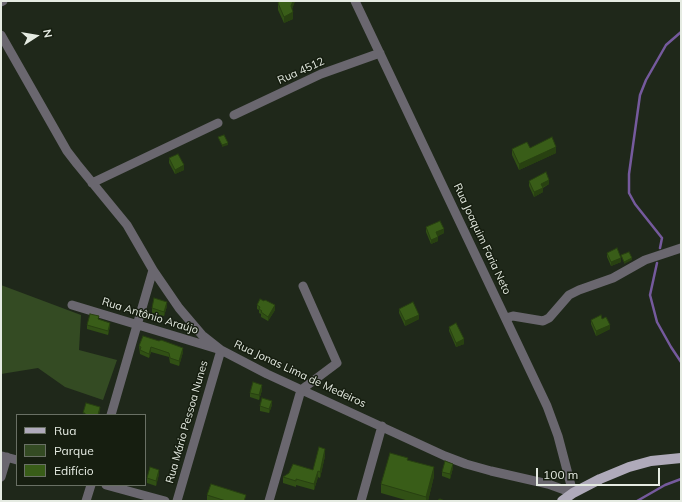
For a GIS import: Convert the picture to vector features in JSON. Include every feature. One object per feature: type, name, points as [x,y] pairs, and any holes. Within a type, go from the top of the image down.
[{"type":"main road","points":[[562,501],[573,493],[600,479],[629,467],[651,461],[681,458]]},
{"type":"street","name":"Rua Joaquim Faria Neto","points":[[355,1],[547,406],[558,436],[573,493]]},
{"type":"street","name":"Rua Jonas Lima de Medeiros","points":[[1,35],[57,134],[77,164],[127,224],[153,270],[174,301],[192,324],[221,350],[301,390],[445,456],[466,464],[548,484],[573,493]]},
{"type":"street","name":"Rua 4512","points":[[234,115],[321,74],[380,53]]},
{"type":"street","points":[[92,183],[218,123]]},
{"type":"street","points":[[506,318],[518,316],[543,321],[548,318],[569,295],[613,278],[645,260],[681,248]]},
{"type":"street","points":[[111,414],[153,270]]},
{"type":"street","points":[[269,501],[301,390],[337,363],[303,286]]},
{"type":"street","name":"Rua Antônio Araújo","points":[[72,305],[221,350]]},
{"type":"street","name":"Rua Mário Pessoa Nunes","points":[[177,501],[221,350]]},
{"type":"street","points":[[361,501],[382,426]]},
{"type":"street","points":[[1,477],[4,457],[16,460]]},
{"type":"street","points":[[86,501],[91,486]]},
{"type":"street","points":[[110,486],[165,501]]},
{"type":"green space","points":[[1,285],[81,315],[79,350],[117,360],[103,400],[65,387],[38,368],[1,374]]},
{"type":"building","points":[[279,1],[293,1],[291,6],[293,12],[284,17],[278,3]]},
{"type":"building","points":[[224,135],[228,143],[222,145],[218,137]]},
{"type":"building","points":[[552,137],[556,147],[519,164],[512,149],[527,142],[530,148]]},
{"type":"building","points":[[178,154],[184,165],[175,170],[169,158]]},
{"type":"building","points":[[546,172],[549,180],[541,184],[543,188],[534,192],[529,181]]},
{"type":"building","points":[[440,221],[444,229],[436,232],[438,237],[431,240],[426,227]]},
{"type":"building","points":[[617,248],[621,258],[611,262],[607,253]]},
{"type":"building","points":[[629,252],[632,258],[624,262],[621,255]]},
{"type":"building","points":[[154,298],[167,302],[164,312],[152,308]]},
{"type":"building","points":[[260,299],[275,305],[268,317],[261,312],[262,311],[259,309],[260,307],[257,305]]},
{"type":"building","points":[[413,302],[419,315],[405,321],[399,309]]},
{"type":"building","points":[[90,314],[99,316],[98,319],[110,323],[108,331],[87,325]]},
{"type":"building","points":[[601,315],[602,319],[606,317],[610,325],[596,331],[591,320]]},
{"type":"building","points":[[456,323],[464,339],[456,343],[449,327]]},
{"type":"building","points":[[143,336],[159,341],[161,340],[183,348],[179,361],[170,358],[169,353],[151,347],[149,354],[140,350],[141,347],[139,346]]},
{"type":"building","points":[[253,382],[262,385],[259,395],[250,393]]},
{"type":"building","points":[[262,398],[272,401],[269,409],[260,406]]},
{"type":"building","points":[[86,403],[100,407],[98,414],[83,413]]},
{"type":"building","points":[[319,447],[325,449],[320,472],[318,471],[314,484],[283,477],[289,473],[293,464],[313,470]]},
{"type":"building","points":[[390,453],[408,458],[407,460],[434,467],[426,497],[381,484]]},
{"type":"building","points":[[445,461],[453,464],[450,474],[442,472]]},
{"type":"building","points":[[150,467],[159,470],[156,481],[147,478]]},
{"type":"building","points":[[211,484],[246,495],[244,501],[226,501],[207,495]]},
{"type":"waterway","points":[[660,248],[662,238],[635,204],[629,193],[629,174],[640,95],[646,80],[666,45],[681,32]]},
{"type":"waterway","points":[[657,263],[650,295],[657,322],[681,362]]},
{"type":"waterway","points":[[637,501],[665,485],[681,479]]}]
